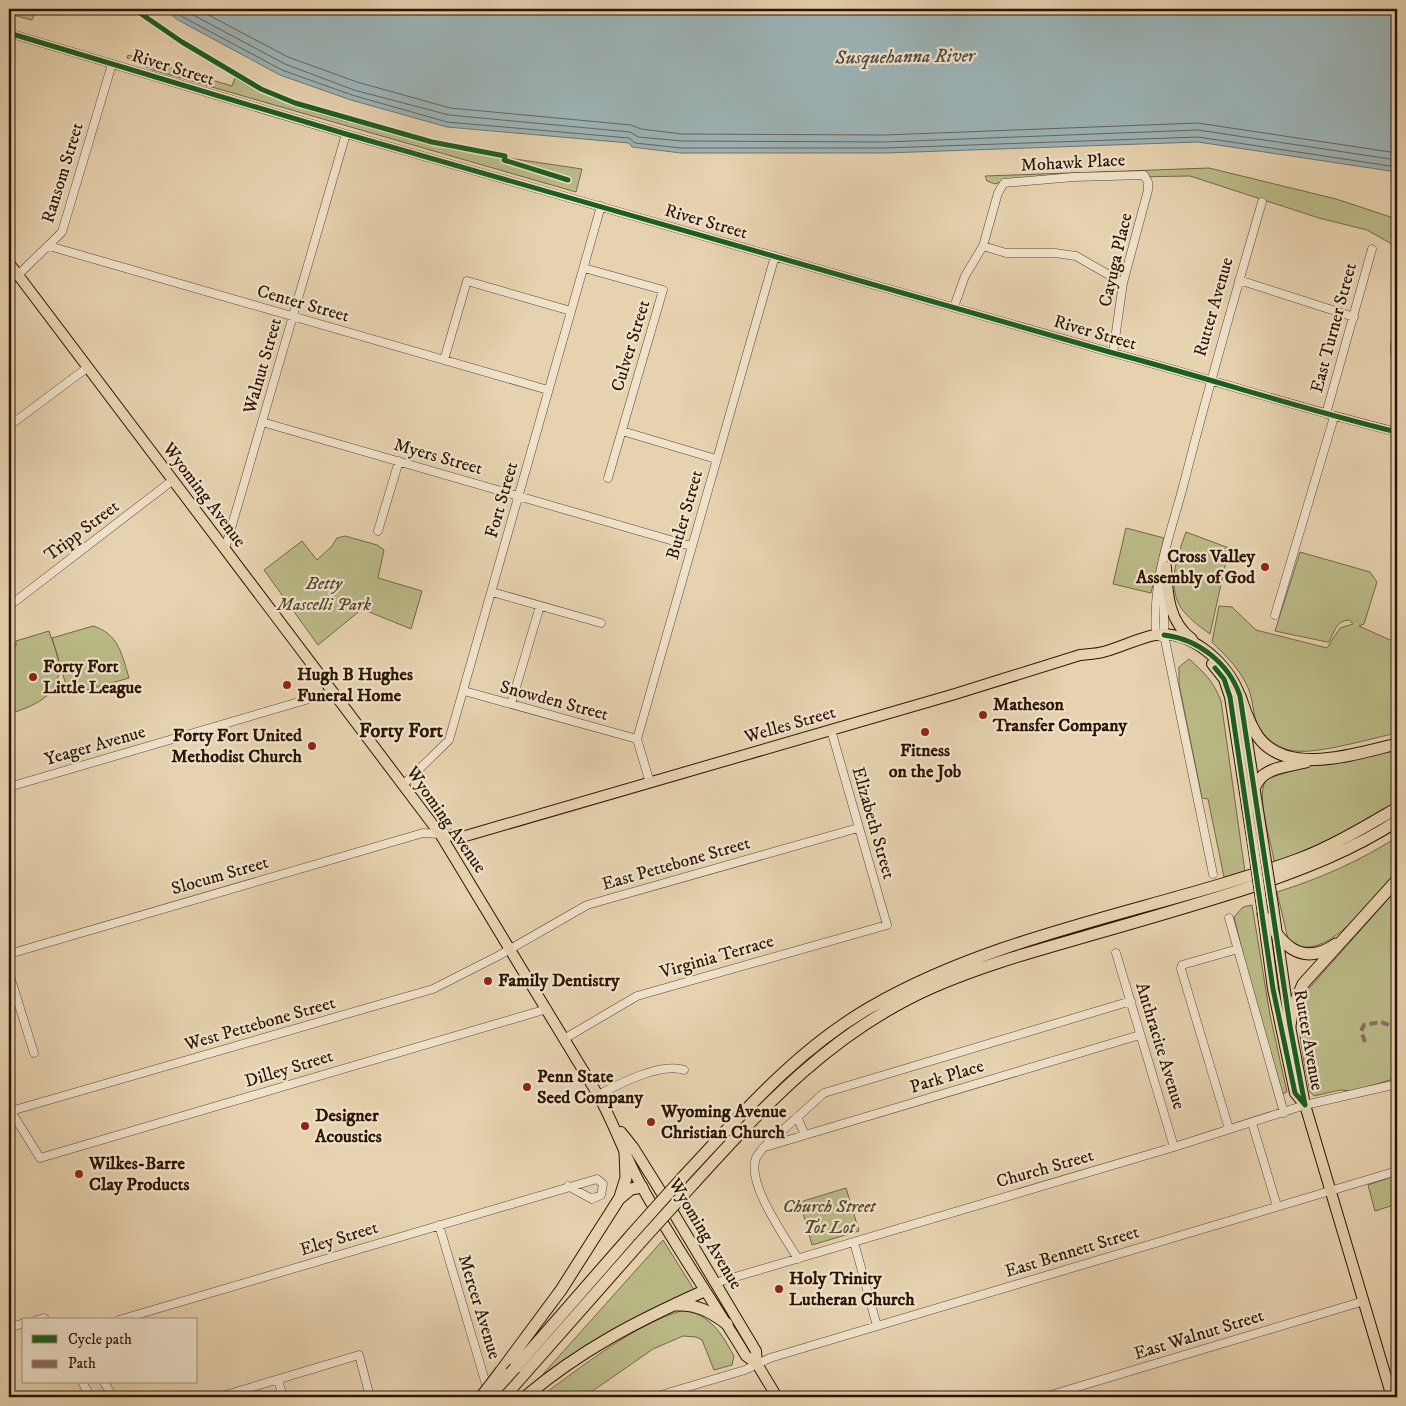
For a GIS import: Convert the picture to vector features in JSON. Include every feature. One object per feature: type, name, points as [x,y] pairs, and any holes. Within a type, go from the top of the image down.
[{"type":"highway","points":[[1240,696],[1254,731],[1265,745],[1286,756],[1318,760]]},
{"type":"highway","points":[[1248,809],[1254,786],[1262,775],[1274,769],[1397,744]]},
{"type":"highway","points":[[504,1397],[636,1239],[683,1177],[752,1102],[807,1051],[841,1026],[911,986],[949,968],[1007,948],[1223,884],[1300,858],[1353,834],[1397,808]]},
{"type":"highway","points":[[490,1397],[636,1239],[694,1183],[776,1094],[805,1068],[845,1038],[914,996],[980,968],[1221,896],[1297,871],[1349,848],[1397,821]]},
{"type":"highway","points":[[1290,1026],[1293,1007],[1303,984],[1397,880]]},
{"type":"highway","points":[[1263,914],[1278,937],[1287,947],[1293,950],[1314,953],[1330,948],[1348,936]]},
{"type":"highway","points":[[619,1199],[626,1178],[625,1152]]},
{"type":"highway","points":[[481,1397],[561,1290],[619,1199],[627,1191],[642,1187]]},
{"type":"highway","points":[[525,1397],[600,1342],[704,1291]]},
{"type":"highway","points":[[672,1306],[701,1308],[726,1324]]},
{"type":"main road","name":"Wyoming Avenue","points":[[9,263],[440,834],[598,1095],[615,1125],[625,1152],[642,1187],[704,1291],[746,1356],[757,1364],[777,1397]]},
{"type":"main road","points":[[1166,567],[1167,594],[1174,617],[1186,634],[1210,654]]},
{"type":"main road","name":"Rutter Avenue","points":[[1158,637],[1184,639],[1210,654],[1232,677],[1240,696],[1254,786],[1263,914],[1273,989],[1295,1093],[1305,1105]]},
{"type":"main road","name":"Rutter Avenue","points":[[1158,637],[1183,644],[1199,653],[1214,666],[1224,679],[1230,697],[1248,809],[1257,837],[1273,906],[1290,1026],[1305,1105],[1392,1397]]},
{"type":"main road","name":"Welles Street","points":[[440,834],[462,836],[831,730],[1080,655],[1102,653],[1158,637]]},
{"type":"main road","name":"Wyoming Avenue","points":[[615,1125],[633,1147],[658,1187],[756,1351],[757,1364]]},
{"type":"main road","points":[[642,1187],[658,1187]]},
{"type":"main road","name":"Church Street","points":[[704,1291],[715,1283]]},
{"type":"street","name":"River Street","points":[[9,33],[346,134],[1113,353],[1210,378],[1334,417],[1397,432]]},
{"type":"street","name":"Ransom Street","points":[[18,276],[62,232],[112,64]]},
{"type":"street","name":"Walnut Street","points":[[225,549],[346,134]]},
{"type":"street","name":"Mohawk Place","points":[[983,246],[998,193],[1004,183],[1074,177],[1144,175]]},
{"type":"street","name":"Cayuga Place","points":[[1113,353],[1123,283],[1148,190],[1148,182],[1144,175]]},
{"type":"street","name":"Rutter Avenue","points":[[1158,637],[1170,538],[1210,378],[1262,202]]},
{"type":"street","name":"Fort Street","points":[[403,785],[449,740],[601,206]]},
{"type":"street","name":"Center Street","points":[[50,246],[548,390]]},
{"type":"street","points":[[954,307],[965,276],[983,246],[1006,253],[1055,253],[1076,256],[1123,283]]},
{"type":"street","name":"East Turner Street","points":[[1326,414],[1372,249]]},
{"type":"street","name":"Butler Street","points":[[637,739],[775,256]]},
{"type":"street","name":"Culver Street","points":[[584,268],[663,290],[608,478]]},
{"type":"street","points":[[1239,280],[1354,317]]},
{"type":"street","points":[[444,360],[467,281],[572,311]]},
{"type":"street","points":[[9,426],[88,367]]},
{"type":"street","points":[[1276,615],[1334,417]]},
{"type":"street","name":"Myers Street","points":[[262,422],[691,546]]},
{"type":"street","points":[[622,431],[716,459]]},
{"type":"street","points":[[378,531],[398,462]]},
{"type":"street","name":"Tripp Street","points":[[9,606],[173,480]]},
{"type":"street","name":"Rutter Avenue","points":[[1170,538],[1163,556],[1157,583],[1155,610],[1158,637],[1213,874]]},
{"type":"street","points":[[492,592],[601,623]]},
{"type":"street","points":[[511,704],[540,606]]},
{"type":"street","name":"Snowden Street","points":[[464,691],[637,739]]},
{"type":"street","name":"Yeager Avenue","points":[[9,787],[333,692]]},
{"type":"street","name":"Elizabeth Street","points":[[831,730],[887,925]]},
{"type":"street","points":[[637,739],[650,782]]},
{"type":"street","name":"East Pettebone Street","points":[[510,949],[587,905],[858,828]]},
{"type":"street","name":"Slocum Street","points":[[9,954],[423,833],[440,834]]},
{"type":"street","points":[[1229,918],[1284,1113]]},
{"type":"street","name":"Virginia Terrace","points":[[564,1039],[644,994],[887,925]]},
{"type":"street","name":"West Pettebone Street","points":[[10,1109],[433,989],[510,949]]},
{"type":"street","points":[[1229,1129],[1181,969],[1182,965],[1190,962],[1238,949]]},
{"type":"street","name":"Anthracite Avenue","points":[[1116,953],[1174,1147]]},
{"type":"street","points":[[9,973],[34,1053]]},
{"type":"street","points":[[798,1259],[760,1191],[755,1175],[756,1158],[763,1148],[824,1093],[1131,1001]]},
{"type":"street","name":"Dilley Street","points":[[10,1109],[40,1158],[547,1009]]},
{"type":"street","name":"Park Place","points":[[763,1148],[1140,1035]]},
{"type":"street","points":[[598,1095],[624,1082],[664,1069],[675,1068],[684,1070]]},
{"type":"street","name":"Church Street","points":[[715,1283],[1174,1147],[1305,1105],[1397,1084]]},
{"type":"street","points":[[797,1116],[805,1136]]},
{"type":"street","points":[[1252,1123],[1277,1206]]},
{"type":"street","name":"East Bennett Street","points":[[654,1397],[745,1370],[770,1358],[1397,1171]]},
{"type":"street","name":"Eley Street","points":[[126,1318],[568,1186]]},
{"type":"street","name":"Mercer Avenue","points":[[439,1225],[490,1397]]},
{"type":"street","points":[[854,1242],[877,1326]]},
{"type":"street","name":"East Walnut Street","points":[[1044,1397],[1364,1301]]},
{"type":"street","points":[[9,1328],[22,1324]]},
{"type":"street","points":[[219,1397],[359,1355],[370,1397]]},
{"type":"street","points":[[278,1380],[283,1397]]},
{"type":"street","points":[[83,1384],[91,1397]]},
{"type":"street","points":[[105,1384],[113,1397]]},
{"type":"green space","points":[[9,9],[36,9],[32,20],[9,14]]},
{"type":"green space","points":[[128,55],[232,86],[235,78],[262,93],[304,109],[448,149],[582,169],[576,192],[153,70],[127,58]]},
{"type":"green space","points":[[1209,168],[1336,199],[1397,219],[1397,247],[1367,230],[1319,218],[1190,176],[1010,179],[995,184],[987,181],[985,176]]},
{"type":"green space","points":[[1397,305],[1397,372],[1391,357],[1391,340]]},
{"type":"green space","points":[[1126,528],[1164,538],[1151,593],[1113,584]]},
{"type":"green space","points":[[1186,532],[1229,548],[1210,634],[1186,614],[1179,605],[1175,595],[1174,574]]},
{"type":"green space","name":"Betty Mascelli Park","points":[[345,536],[377,545],[384,550],[378,578],[422,591],[411,629],[362,609],[318,645],[264,570],[302,541],[317,560],[332,546],[337,538]]},
{"type":"green space","points":[[1300,552],[1370,572],[1377,582],[1364,624],[1359,626],[1390,640],[1397,640],[1397,733],[1318,750],[1296,751],[1278,746],[1263,734],[1257,724],[1250,694],[1242,676],[1212,642],[1219,606],[1232,607],[1256,630],[1327,648],[1340,628],[1353,624],[1349,620],[1341,622],[1329,642],[1275,631]]},
{"type":"green space","points":[[93,626],[109,634],[114,640],[118,646],[129,678],[69,695],[52,638]]},
{"type":"green space","name":"Forty Fort Little League","points":[[49,631],[59,662],[58,677],[55,685],[43,699],[9,714],[9,648],[16,646],[16,641]]},
{"type":"green space","points":[[1189,659],[1208,678],[1221,701],[1245,872],[1224,877],[1208,799],[1202,798],[1179,684],[1179,667]]},
{"type":"green space","points":[[1397,749],[1397,803],[1337,836],[1274,862],[1262,795],[1263,786],[1267,779],[1308,765],[1334,764]]},
{"type":"green space","points":[[1397,837],[1397,871],[1367,906],[1343,930],[1317,945],[1302,947],[1288,939],[1277,892],[1339,869]]},
{"type":"green space","points":[[1397,889],[1397,1078],[1353,1091],[1340,1090],[1314,1096],[1310,1092],[1301,1042],[1300,1018],[1305,993]]},
{"type":"green space","points":[[1252,905],[1270,1015],[1287,1092],[1282,1094],[1257,1011],[1234,917],[1243,907]]},
{"type":"green space","points":[[1397,1175],[1397,1204],[1375,1211],[1368,1185]]},
{"type":"green space","name":"Church Street Tot Lot","points":[[846,1188],[859,1231],[812,1245],[800,1202]]},
{"type":"green space","points":[[663,1240],[695,1291],[613,1329],[551,1371],[543,1374]]},
{"type":"green space","points":[[684,1310],[702,1316],[715,1327],[734,1356],[732,1365],[714,1370],[702,1340],[696,1337],[683,1336],[653,1349],[584,1397],[540,1397],[590,1360],[628,1336],[666,1316]]},
{"type":"water","name":"Susquehanna River","points":[[164,9],[1397,9],[1397,172],[1198,142],[886,153],[681,153],[632,147],[629,143],[447,127],[351,100],[280,75],[178,20]]},
{"type":"marked path","points":[[1365,1042],[1361,1031],[1364,1025],[1381,1022],[1397,1028]]},
{"type":"cycle path","points":[[134,9],[182,42],[261,89],[295,103],[432,142],[505,156],[504,160],[568,180]]},
{"type":"cycle path","points":[[9,33],[346,134],[1397,432]]},
{"type":"cycle path","points":[[1164,635],[1177,637],[1189,642],[1211,655],[1228,673],[1240,696],[1290,1026],[1305,1105]]},
{"type":"cycle path","points":[[1215,668],[1224,679],[1230,697],[1273,989],[1295,1093],[1305,1105]]},
{"type":"place","name":"Cross Valley Assembly of God","points":[[1265,567]]},
{"type":"place","name":"Forty Fort Little League","points":[[33,677]]},
{"type":"place","name":"Hugh B Hughes Funeral Home","points":[[287,685]]},
{"type":"place","name":"Matheson Transfer Company","points":[[983,715]]},
{"type":"place","name":"Fitness on the Job","points":[[925,732]]},
{"type":"place","name":"Forty Fort United Methodist Church","points":[[312,746]]},
{"type":"place","name":"Family Dentistry","points":[[488,981]]},
{"type":"place","name":"Penn State Seed Company","points":[[527,1087]]},
{"type":"place","name":"Wyoming Avenue Christian Church","points":[[651,1122]]},
{"type":"place","name":"Designer Acoustics","points":[[305,1126]]},
{"type":"place","name":"Wilkes-Barre Clay Products","points":[[79,1174]]},
{"type":"place","name":"Holy Trinity Lutheran Church","points":[[779,1289]]},
{"type":"district","name":"Forty Fort","points":[[401,731]]}]
